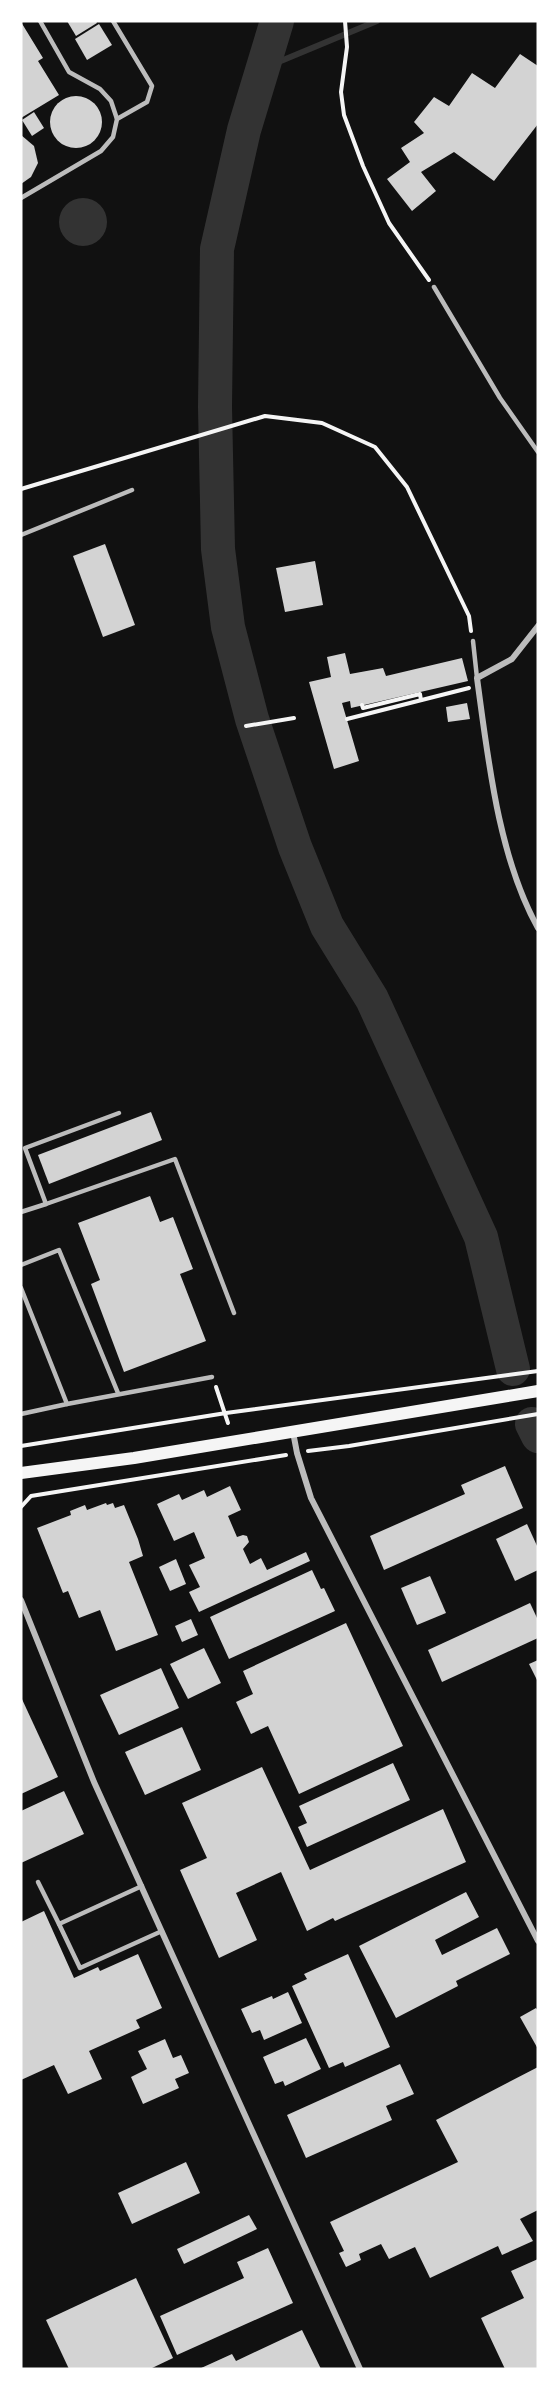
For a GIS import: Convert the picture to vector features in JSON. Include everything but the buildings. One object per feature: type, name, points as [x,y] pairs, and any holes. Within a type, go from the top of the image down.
[{"type":"main road","points":[[21,1473],[134,1458],[538,1391]]},
{"type":"street","points":[[538,626],[512,659],[477,678],[489,768],[501,827],[523,896],[538,928]]},
{"type":"street","points":[[292,1432],[311,1498],[538,1941]]},
{"type":"street","points":[[21,1600],[94,1782],[360,2369]]},
{"type":"lane","points":[[21,198],[101,152],[113,137],[117,119],[111,101],[100,89],[69,72],[40,21]]},
{"type":"lane","points":[[112,21],[152,87],[147,102],[117,119]]},
{"type":"lane","points":[[434,286],[500,398],[538,452]]},
{"type":"lane","points":[[21,535],[132,490]]},
{"type":"lane","points":[[473,640],[477,678]]},
{"type":"lane","points":[[46,1204],[25,1148],[119,1113]]},
{"type":"lane","points":[[21,1212],[175,1159],[234,1313]]},
{"type":"lane","points":[[21,1265],[59,1250],[118,1394]]},
{"type":"lane","points":[[21,1288],[67,1404]]},
{"type":"lane","points":[[21,1414],[212,1377]]},
{"type":"lane","points":[[39,1882],[80,1968],[162,1931]]},
{"type":"lane","points":[[59,1924],[142,1886]]},
{"type":"path","points":[[345,21],[347,47],[341,92],[344,116],[363,166],[389,223],[434,286]]},
{"type":"path","points":[[21,489],[265,416],[322,423],[375,447],[407,487],[469,616],[473,640]]},
{"type":"path","points":[[347,719],[478,686]]},
{"type":"path","points":[[362,705],[363,708],[420,694],[421,700]]},
{"type":"path","points":[[246,726],[294,718]]},
{"type":"path","points":[[21,1446],[226,1413],[538,1371]]},
{"type":"path","points":[[212,1377],[228,1424]]},
{"type":"path","points":[[21,1507],[32,1496],[538,1414]]},
{"type":"shaded area","points":[[83,198],[100,205],[107,222],[100,239],[83,246],[66,239],[59,222],[66,205]]},
{"type":"waterway","points":[[277,21],[244,130],[217,249],[215,407],[218,549],[228,627],[252,719],[295,847],[327,926],[372,999],[481,1237],[513,1369]]},
{"type":"waterway","points":[[264,68],[377,21]]},
{"type":"waterway","points":[[532,1424],[538,1436]]}]
